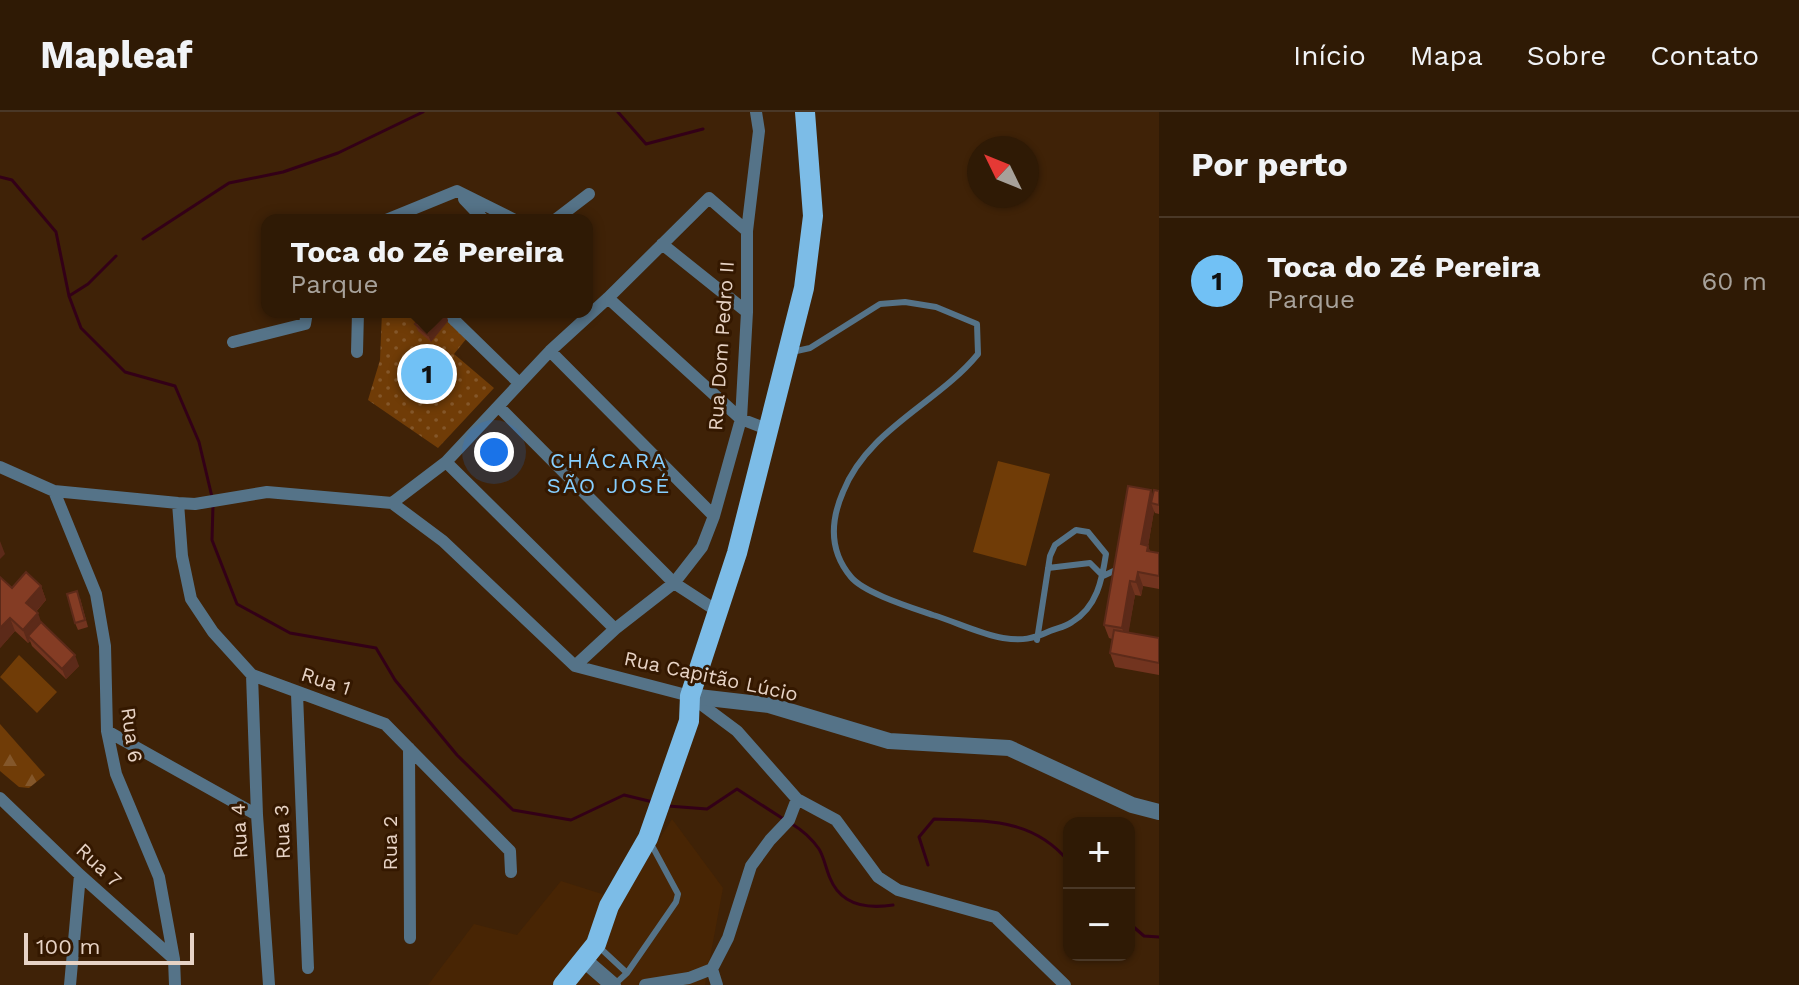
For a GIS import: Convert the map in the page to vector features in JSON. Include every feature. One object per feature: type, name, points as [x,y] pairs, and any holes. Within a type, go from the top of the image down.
[{"type":"main road","points":[[563,985],[589,951],[609,906],[652,829],[689,721],[690,696],[737,553],[804,288],[813,216],[805,112]]},
{"type":"street","name":"Rua Dom Pedro II","points":[[575,666],[615,629],[674,583],[702,547],[714,516],[741,419],[747,312],[747,231],[759,131],[756,112]]},
{"type":"street","points":[[401,214],[457,191],[503,214]]},
{"type":"street","points":[[457,191],[478,214]]},
{"type":"street","points":[[563,214],[589,194]]},
{"type":"street","points":[[593,311],[709,198],[747,231]]},
{"type":"street","points":[[662,244],[747,312]]},
{"type":"street","points":[[608,298],[741,419],[767,429]]},
{"type":"street","points":[[233,342],[305,324],[306,318]]},
{"type":"street","points":[[357,352],[358,318]]},
{"type":"street","points":[[452,318],[519,383]]},
{"type":"street","points":[[576,318],[580,322]]},
{"type":"street","points":[[392,503],[446,462],[585,318]]},
{"type":"street","points":[[550,351],[714,516]]},
{"type":"street","points":[[499,407],[674,583],[717,611]]},
{"type":"street","points":[[446,462],[615,629]]},
{"type":"street","points":[[0,467],[54,491],[178,503],[195,504],[267,492],[392,503],[443,541],[575,666]]},
{"type":"street","name":"Rua 6","points":[[54,491],[96,594],[105,646],[107,731],[116,774],[159,877],[174,959],[175,985]]},
{"type":"street","name":"Rua 1","points":[[178,503],[182,556],[191,599],[213,632],[252,675],[385,724],[510,851],[511,872]]},
{"type":"street","name":"Rua Capitão Lúcio","points":[[575,666],[690,696],[769,705],[889,741],[1009,748],[1132,805],[1159,812]]},
{"type":"street","name":"Rua 4","points":[[252,675],[257,815],[269,985]]},
{"type":"street","name":"Rua 3","points":[[297,694],[308,968]]},
{"type":"street","points":[[690,696],[737,731],[797,799],[836,820],[878,877],[898,890],[995,917],[1065,985]]},
{"type":"street","points":[[107,731],[257,815]]},
{"type":"street","name":"Rua 2","points":[[409,748],[410,938]]},
{"type":"street","name":"Rua 7","points":[[0,798],[174,959]]},
{"type":"street","points":[[645,985],[689,978],[712,969],[728,938],[751,866],[789,820],[797,799]]},
{"type":"street","points":[[70,985],[80,875]]},
{"type":"street","points":[[589,951],[613,985]]},
{"type":"street","points":[[712,969],[717,985]]},
{"type":"lane","points":[[789,353],[810,348],[880,304],[905,302],[936,307],[977,324],[978,354],[968,366],[943,390],[872,445],[857,465],[843,491],[832,524],[834,548],[852,579],[894,602],[1003,638],[1037,640],[1071,623],[1088,610],[1103,576],[1106,554],[1088,532],[1076,530],[1055,545],[1050,556],[1037,640]]},
{"type":"lane","points":[[1048,568],[1090,563],[1103,576]]},
{"type":"lane","points":[[1103,576],[1121,568]]},
{"type":"lane","points":[[613,985],[627,973],[676,902],[678,894],[652,829]]},
{"type":"lane","points":[[589,951],[627,973]]},
{"type":"shaded area","points":[[672,819],[723,888],[705,985],[428,985],[474,924],[517,935],[561,881],[621,900]]},
{"type":"green space","points":[[382,318],[457,318],[471,333],[454,354],[494,388],[438,448],[368,400],[380,360]]},
{"type":"green space","points":[[998,461],[1050,474],[1026,566],[973,552]]},
{"type":"green space","points":[[19,655],[57,692],[37,713],[0,677]]},
{"type":"green space","points":[[0,724],[45,775],[29,788],[19,787],[0,771]]},
{"type":"building","points":[[420,318],[443,318],[428,335],[415,324]]},
{"type":"building","points":[[1128,486],[1151,490],[1141,544],[1148,546],[1147,551],[1159,553],[1159,576],[1138,572],[1136,582],[1130,581],[1122,628],[1104,625]]},
{"type":"building","points":[[1154,490],[1159,491],[1159,505],[1151,503]]},
{"type":"building","points":[[26,572],[41,586],[26,603],[38,613],[23,630],[10,618],[0,628],[0,577],[12,588]]},
{"type":"building","points":[[77,591],[85,620],[75,623],[67,594]]},
{"type":"building","points":[[41,622],[75,655],[62,669],[28,636]]},
{"type":"building","points":[[1114,630],[1159,638],[1159,663],[1110,653]]},
{"type":"waterway","points":[[143,239],[229,183],[283,172],[338,153],[423,112]]},
{"type":"waterway","points":[[618,112],[646,144],[703,129]]},
{"type":"waterway","points":[[0,177],[12,180],[56,232],[69,296],[81,328],[125,372],[175,386],[199,442],[212,497]]},
{"type":"waterway","points":[[69,296],[88,284],[116,256]]},
{"type":"waterway","points":[[213,505],[212,540],[237,604],[290,633],[376,648],[395,680],[457,755],[513,810],[571,820],[624,795],[653,802]]},
{"type":"waterway","points":[[668,806],[707,809],[737,789],[785,820]]},
{"type":"waterway","points":[[928,865],[919,837],[934,819],[1008,825],[1040,837],[1063,856]]},
{"type":"waterway","points":[[792,824],[819,849],[830,878],[841,895],[865,906],[893,905]]},
{"type":"waterway","points":[[1135,928],[1144,936],[1159,937]]},
{"type":"place","name":"Toca do Zé Pereira","points":[[427,374]]},
{"type":"district","name":"CHÁCARA SÃO JOSÉ","points":[[609,472]]}]
